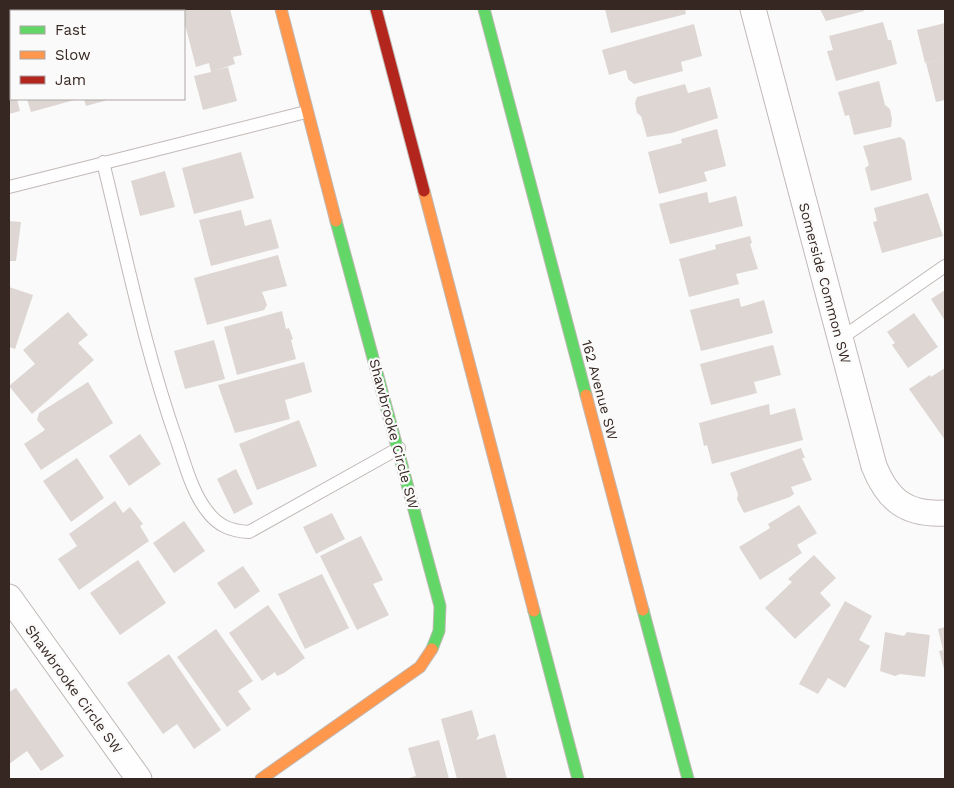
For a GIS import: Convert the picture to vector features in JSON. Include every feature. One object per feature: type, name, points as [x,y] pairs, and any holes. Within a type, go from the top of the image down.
[{"type":"main road","name":"Shawbrooke Circle SW","points":[[261,779],[409,676],[432,653],[439,638],[440,606],[399,448],[306,112],[281,9]]},
{"type":"main road","points":[[376,9],[578,779]]},
{"type":"main road","name":"162 Avenue SW","points":[[484,9],[688,779]]},
{"type":"street","name":"Somerside Common SW","points":[[753,9],[874,466],[882,486],[898,503],[918,512],[945,513]]},
{"type":"street","name":"Shawbrooke Circle SW","points":[[10,601],[139,779]]},
{"type":"lane","points":[[9,187],[306,112]]},
{"type":"lane","points":[[103,162],[157,384],[194,488],[206,510],[215,521],[232,531],[249,532],[399,448]]},
{"type":"lane","points":[[840,339],[945,266]]},
{"type":"building","points":[[140,9],[174,10],[140,10]]},
{"type":"building","points":[[230,9],[242,55],[233,57],[235,64],[214,71],[228,67],[237,101],[203,110],[194,76],[211,72],[209,63],[196,67],[185,24],[185,10],[181,10]]},
{"type":"building","points":[[605,9],[685,9],[686,14],[611,33]]},
{"type":"building","points":[[820,9],[863,9],[864,11],[826,21]]},
{"type":"building","points":[[883,22],[888,40],[891,40],[897,64],[836,81],[827,51],[833,50],[829,36]]},
{"type":"building","points":[[945,23],[945,58],[925,63],[917,30]]},
{"type":"building","points":[[694,24],[702,56],[681,62],[683,71],[634,84],[628,79],[626,70],[609,75],[602,50]]},
{"type":"building","points":[[945,58],[945,100],[936,102],[926,63]]},
{"type":"building","points":[[9,71],[10,100],[17,100],[20,111],[9,114]]},
{"type":"building","points":[[879,81],[885,105],[890,109],[891,127],[854,135],[849,115],[845,116],[838,92]]},
{"type":"building","points":[[685,84],[688,93],[710,87],[718,118],[672,133],[647,137],[641,116],[637,113],[635,103],[637,97]]},
{"type":"building","points":[[27,100],[74,100],[31,112]]},
{"type":"building","points":[[84,100],[107,100],[86,106]]},
{"type":"building","points":[[717,129],[726,166],[704,172],[707,181],[659,194],[648,152],[682,143],[681,139]]},
{"type":"building","points":[[900,137],[905,141],[912,180],[871,191],[865,168],[869,165],[863,146]]},
{"type":"building","points":[[241,152],[254,198],[194,214],[182,168]]},
{"type":"building","points":[[165,171],[175,207],[140,216],[131,181]]},
{"type":"building","points":[[707,192],[709,203],[736,196],[743,226],[670,244],[659,204]]},
{"type":"building","points":[[928,193],[943,236],[882,253],[873,222],[877,221],[874,208]]},
{"type":"building","points":[[241,210],[245,226],[271,219],[279,248],[211,266],[199,220]]},
{"type":"building","points":[[9,221],[21,222],[16,261],[9,261]]},
{"type":"building","points":[[750,236],[752,243],[750,244],[758,269],[736,274],[739,284],[689,297],[679,259],[716,249],[715,245]]},
{"type":"building","points":[[278,255],[287,286],[262,292],[267,305],[264,310],[207,325],[194,278]]},
{"type":"building","points":[[9,287],[33,295],[15,349],[9,347]]},
{"type":"building","points":[[945,290],[945,321],[931,299]]},
{"type":"building","points":[[739,298],[741,307],[764,300],[773,333],[701,351],[690,310]]},
{"type":"building","points":[[282,311],[286,329],[289,328],[293,339],[291,340],[296,359],[237,375],[224,327]]},
{"type":"building","points":[[68,312],[88,335],[78,343],[94,360],[32,414],[9,386],[35,364],[23,350]]},
{"type":"building","points":[[914,313],[938,347],[908,368],[892,345],[895,343],[887,332]]},
{"type":"building","points":[[214,340],[225,379],[185,389],[174,351]]},
{"type":"building","points":[[773,345],[781,375],[754,382],[757,393],[711,405],[700,364]]},
{"type":"building","points":[[304,362],[312,392],[285,400],[290,419],[235,433],[218,385]]},
{"type":"building","points":[[945,368],[945,440],[909,389],[930,375],[931,377]]},
{"type":"building","points":[[88,382],[113,423],[41,470],[24,444],[45,430],[37,420],[39,413]]},
{"type":"building","points":[[769,404],[770,415],[795,408],[803,440],[712,464],[707,445],[704,446],[699,423]]},
{"type":"building","points":[[299,420],[317,466],[257,490],[239,444]]},
{"type":"building","points":[[140,434],[161,464],[129,486],[109,456]]},
{"type":"building","points":[[801,448],[805,458],[802,458],[812,480],[791,487],[794,494],[790,497],[744,513],[737,499],[738,494],[730,473]]},
{"type":"building","points":[[77,458],[104,498],[71,522],[43,481]]},
{"type":"building","points":[[236,469],[253,504],[234,514],[217,479]]},
{"type":"building","points":[[115,501],[123,513],[130,507],[143,524],[140,526],[149,541],[79,590],[58,559],[77,546],[69,534]]},
{"type":"building","points":[[799,505],[817,533],[797,545],[802,553],[760,580],[739,547],[770,528],[768,524]]},
{"type":"building","points":[[332,513],[345,539],[316,554],[303,527]]},
{"type":"building","points":[[184,521],[205,551],[174,573],[153,543]]},
{"type":"building","points":[[361,536],[383,580],[373,584],[389,615],[357,630],[320,556]]},
{"type":"building","points":[[814,555],[836,578],[820,593],[831,605],[795,639],[765,608],[792,582],[788,579]]},
{"type":"building","points":[[138,560],[166,603],[120,635],[90,593]]},
{"type":"building","points":[[243,566],[260,591],[235,609],[217,583]]},
{"type":"building","points":[[322,574],[349,628],[305,649],[278,594]]},
{"type":"building","points":[[845,601],[872,616],[859,640],[870,646],[845,688],[828,678],[818,694],[799,684]]},
{"type":"building","points":[[268,605],[305,658],[284,673],[277,676],[275,672],[262,681],[229,633]]},
{"type":"building","points":[[945,627],[945,673],[939,651],[943,650],[938,629]]},
{"type":"building","points":[[216,629],[253,681],[238,691],[251,709],[227,727],[177,657]]},
{"type":"building","points":[[885,632],[904,636],[907,632],[930,635],[925,677],[900,674],[895,676],[880,671]]},
{"type":"building","points":[[169,654],[221,730],[194,749],[177,724],[163,734],[127,683]]},
{"type":"building","points":[[16,688],[64,756],[41,771],[27,751],[9,764],[9,692]]},
{"type":"building","points":[[472,710],[479,735],[476,740],[495,734],[507,779],[457,779],[441,719]]},
{"type":"building","points":[[439,740],[449,779],[406,779],[416,776],[408,748]]},
{"type":"traffic: fast","points":[[484,9],[586,395]]},
{"type":"traffic: fast","points":[[336,221],[440,606],[439,631],[432,649]]},
{"type":"traffic: fast","points":[[643,610],[688,779]]},
{"type":"traffic: fast","points":[[534,611],[578,779]]},
{"type":"traffic: slow","points":[[281,9],[336,221]]},
{"type":"traffic: slow","points":[[424,191],[534,611]]},
{"type":"traffic: slow","points":[[586,395],[643,610]]},
{"type":"traffic: slow","points":[[261,779],[420,667],[432,649]]},
{"type":"traffic: jam","points":[[376,9],[424,191]]}]
